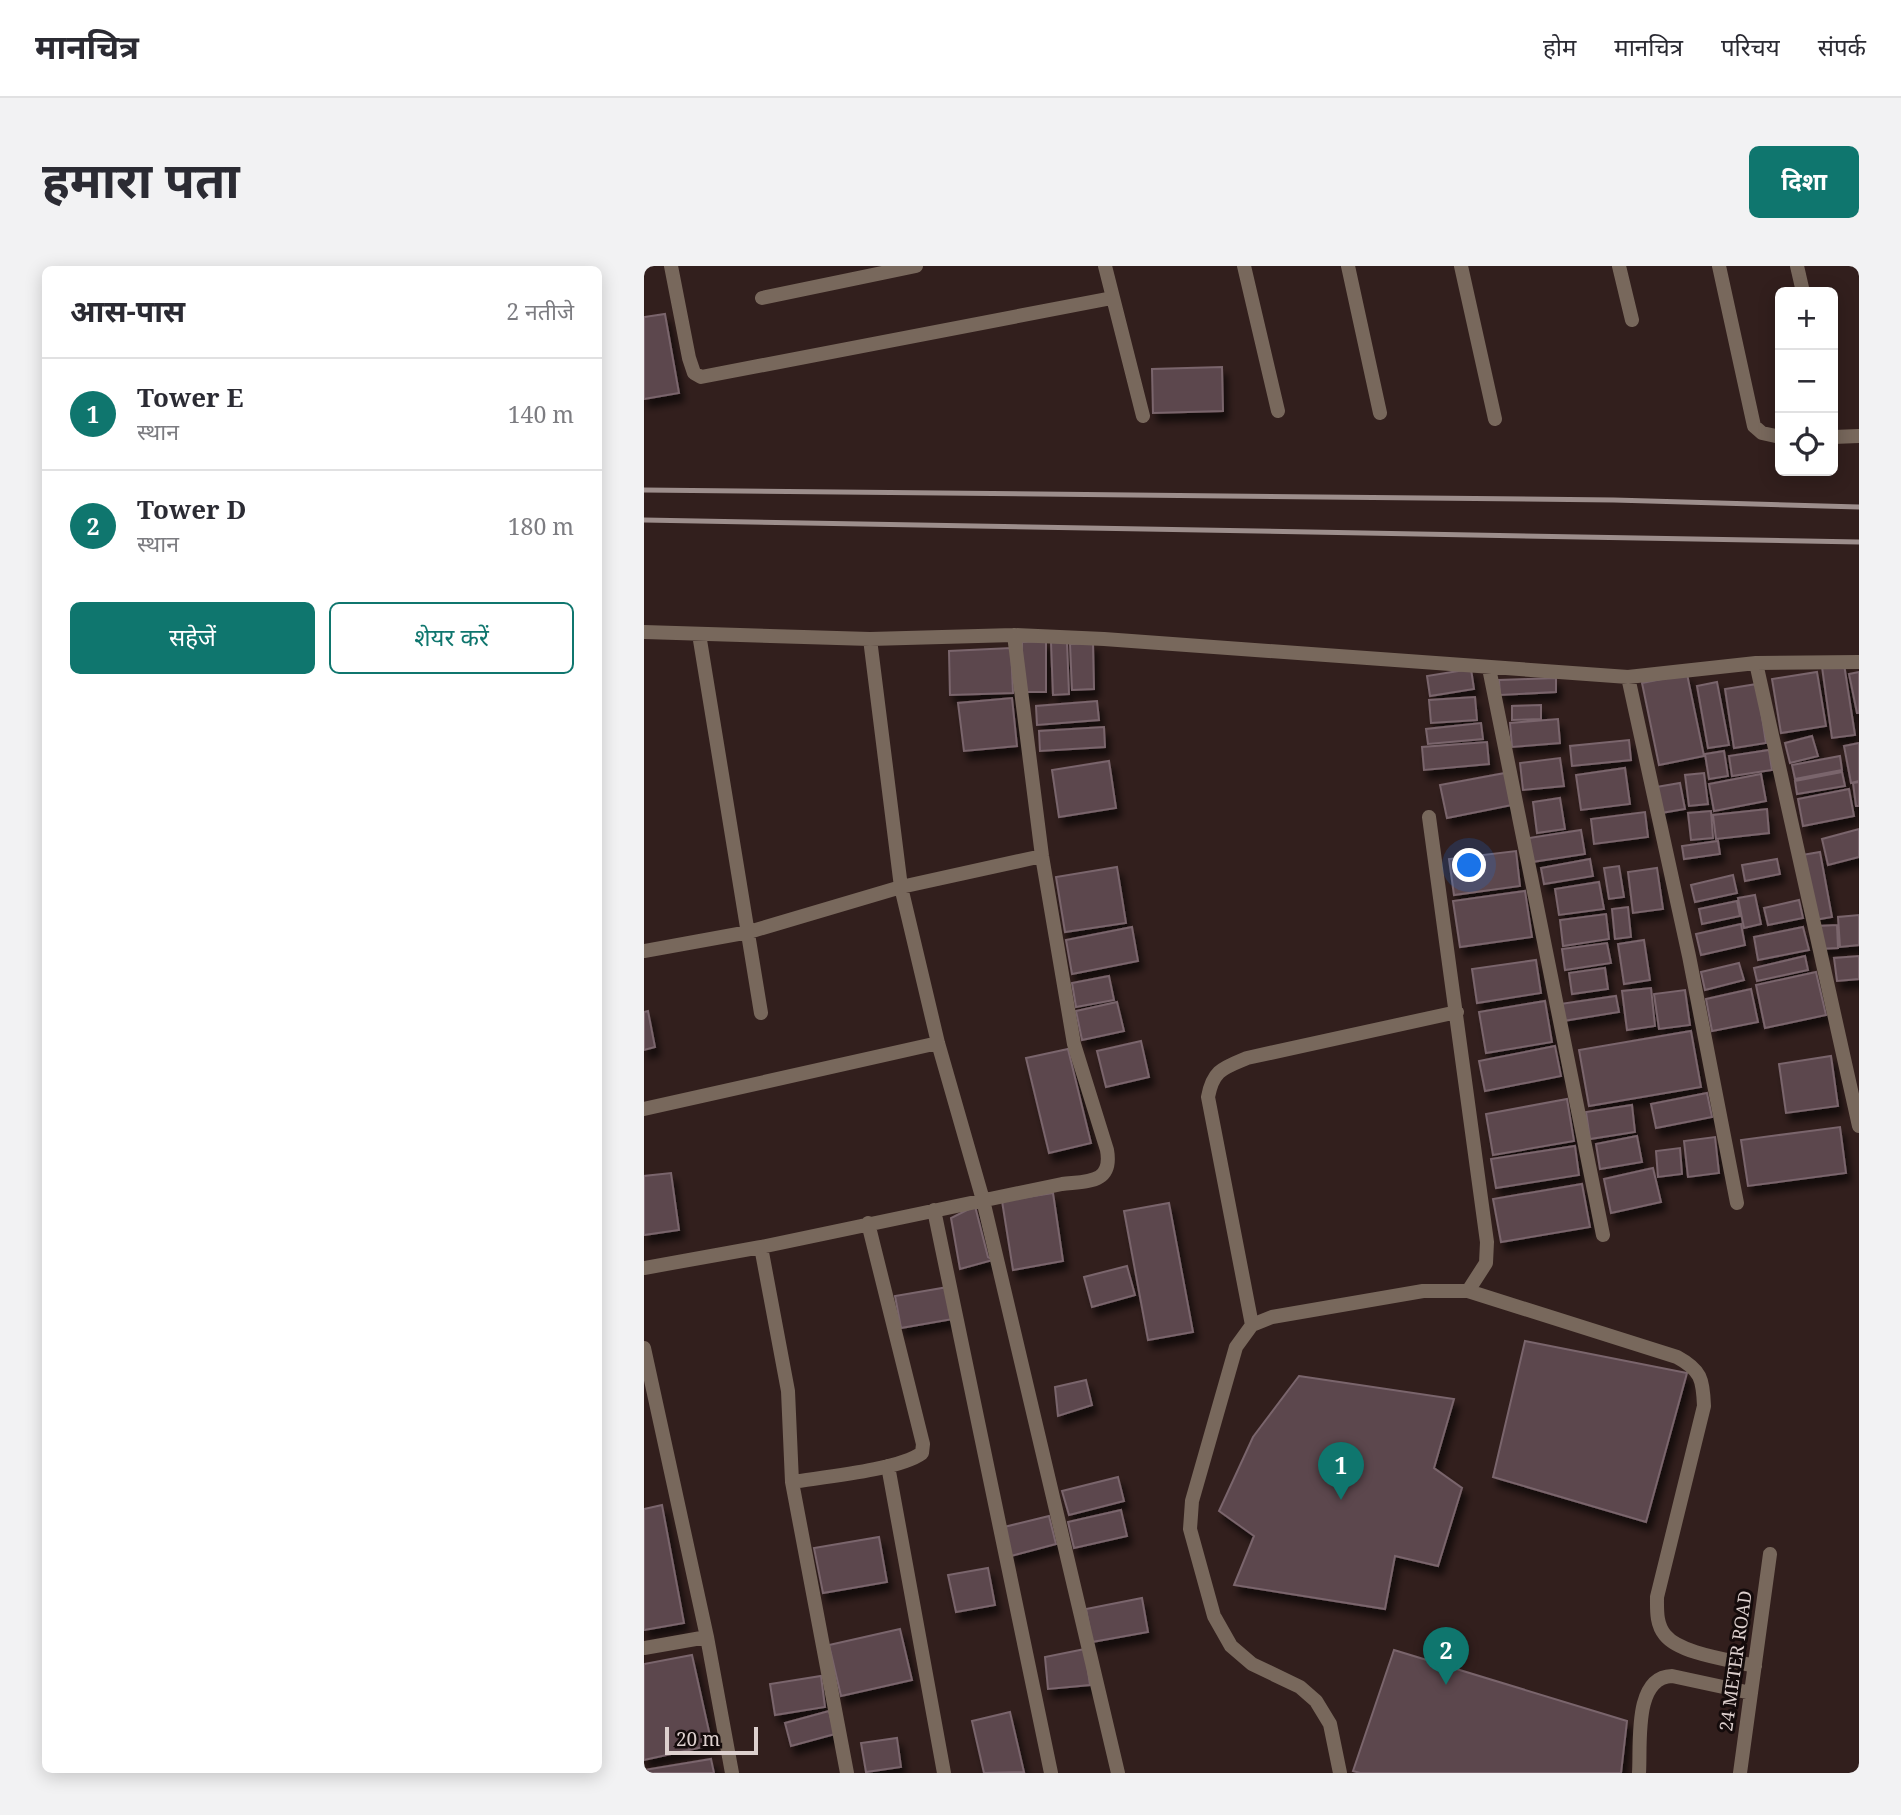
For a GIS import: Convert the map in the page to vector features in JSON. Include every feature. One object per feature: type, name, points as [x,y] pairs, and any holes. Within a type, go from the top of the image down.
[{"type":"street","points":[[671,266],[689,358],[694,373],[701,377],[1112,298]]},
{"type":"street","points":[[762,298],[916,266]]},
{"type":"street","points":[[1105,266],[1143,416]]},
{"type":"street","points":[[1244,266],[1278,411]]},
{"type":"street","points":[[1348,266],[1380,414]]},
{"type":"street","points":[[1461,266],[1495,419]]},
{"type":"street","points":[[1619,266],[1632,320]]},
{"type":"street","points":[[1719,266],[1754,426],[1762,433],[1775,436]]},
{"type":"street","points":[[1797,266],[1802,287]]},
{"type":"street","points":[[1838,434],[1859,436]]},
{"type":"street","points":[[644,632],[870,639],[1014,635],[1118,640],[1628,677],[1756,663],[1859,662]]},
{"type":"street","points":[[699,634],[761,1013]]},
{"type":"street","points":[[644,1268],[1093,1180],[1106,1171],[1109,1163],[1074,1044],[1042,856],[1014,635]]},
{"type":"street","points":[[870,639],[901,887],[938,1043],[983,1200],[1118,1773]]},
{"type":"street","points":[[1756,663],[1859,1126]]},
{"type":"street","points":[[1489,668],[1603,1235]]},
{"type":"street","points":[[1628,677],[1689,956],[1737,1203]]},
{"type":"street","points":[[1429,817],[1487,1242],[1486,1263],[1468,1291]]},
{"type":"street","points":[[644,951],[749,932],[901,887],[1042,856]]},
{"type":"street","points":[[1252,1325],[1208,1097],[1211,1082],[1221,1068],[1247,1058],[1457,1012]]},
{"type":"street","points":[[644,1109],[938,1043]]},
{"type":"street","points":[[934,1210],[1051,1773]]},
{"type":"street","points":[[792,1482],[913,1460],[922,1453],[923,1444],[868,1223]]},
{"type":"street","points":[[761,1247],[788,1391],[792,1482],[847,1773]]},
{"type":"street","points":[[1340,1773],[1330,1724],[1316,1701],[1300,1687],[1252,1664],[1231,1646],[1214,1616],[1190,1529],[1192,1501],[1236,1347],[1252,1325],[1295,1311],[1423,1291],[1468,1291],[1677,1357],[1695,1367],[1703,1385],[1704,1406],[1657,1597],[1657,1618],[1665,1635],[1682,1648],[1755,1666]]},
{"type":"street","points":[[644,1348],[707,1637],[732,1773]]},
{"type":"street","points":[[888,1465],[944,1773]]},
{"type":"street","name":"24 METER ROAD","points":[[1740,1773],[1770,1554]]},
{"type":"street","points":[[644,1648],[707,1637]]},
{"type":"street","points":[[1639,1773],[1643,1700],[1655,1681],[1663,1676],[1672,1676],[1751,1693]]},
{"type":"building","points":[[665,314],[679,393],[644,399],[644,317]]},
{"type":"building","points":[[1222,367],[1223,411],[1153,413],[1152,369]]},
{"type":"building","points":[[1046,641],[1046,692],[1022,692],[1022,642]]},
{"type":"building","points":[[1051,642],[1067,642],[1069,694],[1053,695]]},
{"type":"building","points":[[1093,643],[1094,689],[1072,690],[1070,644]]},
{"type":"building","points":[[1011,648],[1013,693],[950,695],[949,651]]},
{"type":"building","points":[[1844,664],[1855,735],[1832,738],[1822,667]]},
{"type":"building","points":[[1471,669],[1474,689],[1430,696],[1427,676]]},
{"type":"building","points":[[1817,672],[1826,726],[1781,733],[1772,679]]},
{"type":"building","points":[[1859,672],[1859,713],[1857,713],[1849,674]]},
{"type":"building","points":[[1687,674],[1704,756],[1659,765],[1642,683]]},
{"type":"building","points":[[1556,678],[1556,692],[1500,695],[1499,680]]},
{"type":"building","points":[[1717,682],[1729,745],[1708,748],[1697,686]]},
{"type":"building","points":[[1757,684],[1766,743],[1734,748],[1725,689]]},
{"type":"building","points":[[1475,697],[1477,720],[1431,723],[1429,700]]},
{"type":"building","points":[[1012,698],[1017,746],[964,751],[958,703]]},
{"type":"building","points":[[1097,701],[1099,720],[1037,725],[1036,706]]},
{"type":"building","points":[[1541,705],[1541,719],[1512,720],[1512,706]]},
{"type":"building","points":[[1558,719],[1560,743],[1512,747],[1510,723]]},
{"type":"building","points":[[1481,723],[1483,739],[1428,744],[1426,729]]},
{"type":"building","points":[[1104,727],[1105,747],[1040,751],[1039,731]]},
{"type":"building","points":[[1812,736],[1818,756],[1790,763],[1785,743]]},
{"type":"building","points":[[1629,740],[1631,760],[1572,766],[1570,746]]},
{"type":"building","points":[[1487,742],[1489,764],[1424,770],[1422,747]]},
{"type":"building","points":[[1859,743],[1859,781],[1851,783],[1844,746]]},
{"type":"building","points":[[1769,750],[1772,770],[1732,776],[1729,756]]},
{"type":"building","points":[[1724,751],[1728,776],[1709,779],[1705,754]]},
{"type":"building","points":[[1840,756],[1842,770],[1795,779],[1792,765]]},
{"type":"building","points":[[1560,758],[1564,786],[1523,790],[1520,763]]},
{"type":"building","points":[[1109,761],[1116,808],[1059,817],[1052,770]]},
{"type":"building","points":[[1625,768],[1630,804],[1581,810],[1576,775]]},
{"type":"building","points":[[1842,772],[1845,786],[1797,794],[1795,781]]},
{"type":"building","points":[[1505,773],[1512,805],[1447,818],[1440,785]]},
{"type":"building","points":[[1704,773],[1708,804],[1689,806],[1685,775]]},
{"type":"building","points":[[1761,774],[1766,801],[1714,811],[1709,784]]},
{"type":"building","points":[[1859,782],[1859,806],[1856,806],[1853,783]]},
{"type":"building","points":[[1680,783],[1685,809],[1661,813],[1656,787]]},
{"type":"building","points":[[1849,789],[1854,816],[1803,826],[1798,799]]},
{"type":"building","points":[[1560,798],[1565,829],[1537,833],[1533,802]]},
{"type":"building","points":[[1767,809],[1769,833],[1716,839],[1713,815]]},
{"type":"building","points":[[1711,811],[1713,838],[1691,840],[1688,813]]},
{"type":"building","points":[[1645,812],[1648,837],[1594,844],[1591,819]]},
{"type":"building","points":[[1859,829],[1859,857],[1828,865],[1822,839]]},
{"type":"building","points":[[1581,830],[1585,854],[1532,862],[1529,838]]},
{"type":"building","points":[[1718,841],[1720,854],[1684,859],[1682,846]]},
{"type":"building","points":[[1516,851],[1520,886],[1454,895],[1449,859]]},
{"type":"building","points":[[1820,852],[1832,917],[1814,920],[1802,855]]},
{"type":"building","points":[[1590,859],[1593,876],[1544,884],[1541,868]]},
{"type":"building","points":[[1777,859],[1780,874],[1745,881],[1742,865]]},
{"type":"building","points":[[1619,866],[1624,897],[1609,899],[1604,868]]},
{"type":"building","points":[[1117,867],[1126,923],[1065,932],[1056,877]]},
{"type":"building","points":[[1657,868],[1663,909],[1633,913],[1628,872]]},
{"type":"building","points":[[1733,875],[1737,893],[1695,902],[1691,885]]},
{"type":"building","points":[[1599,882],[1604,909],[1559,915],[1555,889]]},
{"type":"building","points":[[1525,891],[1532,937],[1460,947],[1453,901]]},
{"type":"building","points":[[1755,895],[1761,924],[1744,928],[1738,898]]},
{"type":"building","points":[[1799,900],[1803,918],[1768,925],[1764,908]]},
{"type":"building","points":[[1737,901],[1740,916],[1702,924],[1699,909]]},
{"type":"building","points":[[1628,907],[1631,937],[1615,939],[1612,909]]},
{"type":"building","points":[[1606,914],[1609,939],[1563,946],[1560,920]]},
{"type":"building","points":[[1859,915],[1859,945],[1840,947],[1838,917]]},
{"type":"building","points":[[1741,924],[1745,945],[1701,955],[1696,934]]},
{"type":"building","points":[[1837,925],[1838,948],[1819,949],[1818,926]]},
{"type":"building","points":[[1132,927],[1138,961],[1072,974],[1066,940]]},
{"type":"building","points":[[1803,927],[1809,950],[1758,960],[1754,937]]},
{"type":"building","points":[[1644,940],[1650,980],[1624,984],[1618,944]]},
{"type":"building","points":[[1607,943],[1611,963],[1565,970],[1562,949]]},
{"type":"building","points":[[1805,956],[1808,970],[1757,981],[1754,968]]},
{"type":"building","points":[[1859,956],[1859,979],[1837,981],[1834,958]]},
{"type":"building","points":[[1536,960],[1541,993],[1477,1003],[1472,969]]},
{"type":"building","points":[[1739,963],[1744,980],[1705,990],[1701,972]]},
{"type":"building","points":[[1605,968],[1608,989],[1572,994],[1569,973]]},
{"type":"building","points":[[1816,972],[1826,1015],[1765,1028],[1756,985]]},
{"type":"building","points":[[1109,976],[1114,1000],[1076,1007],[1072,983]]},
{"type":"building","points":[[1651,988],[1655,1026],[1627,1030],[1622,991]]},
{"type":"building","points":[[1751,989],[1758,1022],[1712,1031],[1706,999]]},
{"type":"building","points":[[1685,990],[1690,1025],[1659,1029],[1654,994]]},
{"type":"building","points":[[1616,996],[1619,1012],[1563,1021],[1560,1004]]},
{"type":"building","points":[[1545,1001],[1552,1042],[1486,1053],[1479,1012]]},
{"type":"building","points":[[1117,1002],[1124,1031],[1082,1040],[1076,1011]]},
{"type":"building","points":[[648,1011],[655,1047],[644,1050],[644,1012]]},
{"type":"building","points":[[1691,1031],[1701,1087],[1589,1106],[1579,1050]]},
{"type":"building","points":[[1141,1041],[1149,1077],[1106,1087],[1097,1051]]},
{"type":"building","points":[[1555,1046],[1561,1076],[1485,1091],[1479,1061]]},
{"type":"building","points":[[1068,1049],[1091,1143],[1049,1153],[1026,1058]]},
{"type":"building","points":[[1831,1056],[1838,1106],[1786,1113],[1779,1064]]},
{"type":"building","points":[[1707,1093],[1712,1117],[1656,1128],[1651,1104]]},
{"type":"building","points":[[1567,1099],[1574,1141],[1493,1155],[1486,1114]]},
{"type":"building","points":[[1632,1105],[1635,1132],[1590,1139],[1586,1112]]},
{"type":"building","points":[[1840,1127],[1846,1173],[1748,1186],[1741,1140]]},
{"type":"building","points":[[1637,1136],[1642,1162],[1600,1169],[1596,1144]]},
{"type":"building","points":[[1715,1137],[1719,1173],[1688,1177],[1684,1141]]},
{"type":"building","points":[[1575,1146],[1579,1175],[1496,1188],[1491,1159]]},
{"type":"building","points":[[1680,1148],[1682,1174],[1658,1177],[1656,1151]]},
{"type":"building","points":[[1653,1168],[1661,1202],[1611,1213],[1604,1179]]},
{"type":"building","points":[[671,1173],[679,1230],[644,1235],[644,1176]]},
{"type":"building","points":[[1582,1184],[1590,1227],[1501,1242],[1493,1199]]},
{"type":"building","points":[[1053,1193],[1063,1261],[1013,1270],[1002,1201]]},
{"type":"building","points":[[1169,1203],[1193,1332],[1148,1340],[1124,1211]]},
{"type":"building","points":[[975,1206],[988,1257],[993,1260],[960,1269],[951,1218]]},
{"type":"building","points":[[1127,1266],[1135,1295],[1092,1307],[1084,1277]]},
{"type":"building","points":[[948,1287],[953,1319],[901,1328],[895,1296]]},
{"type":"building","points":[[1525,1341],[1687,1373],[1646,1522],[1493,1477]]},
{"type":"building","points":[[1299,1376],[1454,1399],[1434,1468],[1462,1488],[1438,1566],[1395,1556],[1385,1609],[1234,1585],[1254,1536],[1219,1511],[1253,1437]]},
{"type":"building","points":[[1086,1380],[1092,1405],[1058,1416],[1055,1387]]},
{"type":"building","points":[[1118,1477],[1124,1501],[1069,1515],[1062,1491]]},
{"type":"building","points":[[662,1505],[684,1623],[644,1630],[644,1509]]},
{"type":"building","points":[[1121,1510],[1127,1536],[1074,1548],[1068,1522]]},
{"type":"building","points":[[1049,1516],[1056,1544],[1011,1556],[1004,1527]]},
{"type":"building","points":[[879,1537],[887,1582],[823,1593],[814,1548]]},
{"type":"building","points":[[988,1568],[995,1605],[956,1612],[948,1575]]},
{"type":"building","points":[[1142,1598],[1148,1632],[1092,1642],[1086,1609]]},
{"type":"building","points":[[900,1629],[912,1680],[841,1696],[829,1645]]},
{"type":"building","points":[[1085,1649],[1090,1685],[1048,1689],[1045,1657]]},
{"type":"building","points":[[1394,1650],[1627,1721],[1621,1773],[1353,1771]]},
{"type":"building","points":[[692,1655],[712,1745],[644,1760],[644,1664]]},
{"type":"building","points":[[821,1676],[825,1707],[775,1715],[770,1684]]},
{"type":"building","points":[[829,1711],[835,1734],[791,1746],[785,1723]]},
{"type":"building","points":[[1010,1712],[1024,1772],[984,1773],[972,1721]]},
{"type":"building","points":[[897,1738],[901,1767],[866,1772],[861,1743]]},
{"type":"building","points":[[711,1759],[714,1773],[644,1773],[644,1770]]},
{"type":"railway","points":[[644,490],[1614,500],[1859,507]]},
{"type":"railway","points":[[644,520],[1859,542]]},
{"type":"place","name":"Tower E","points":[[1341,1500]]},
{"type":"place","name":"Tower D","points":[[1446,1685]]}]
